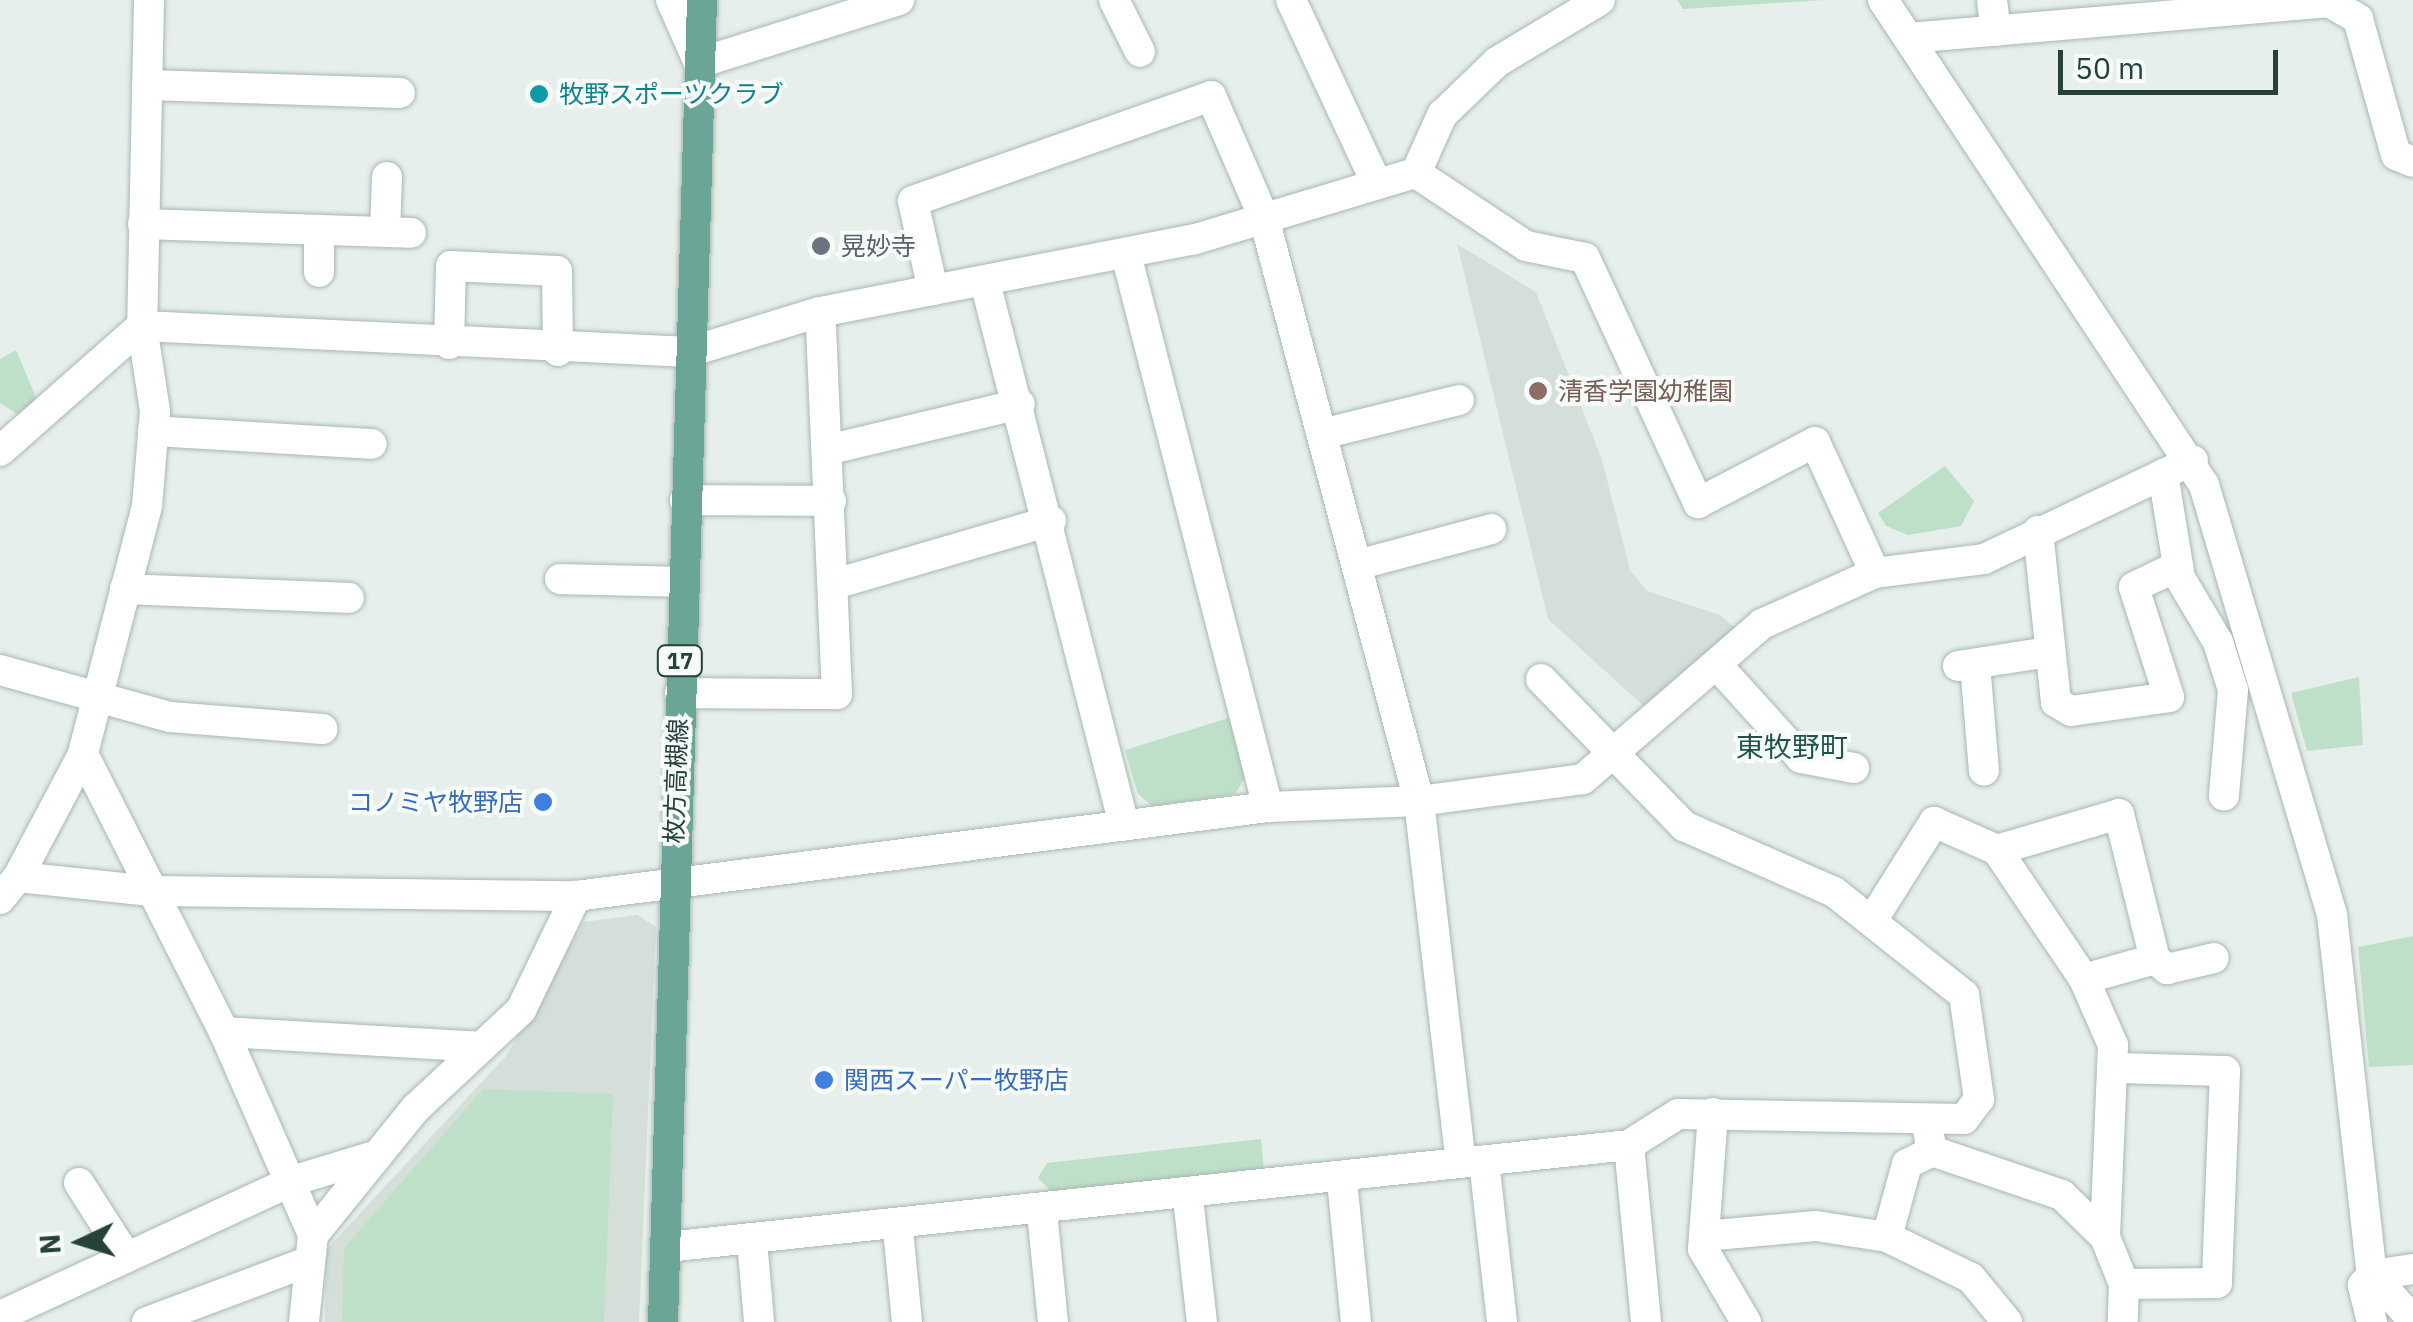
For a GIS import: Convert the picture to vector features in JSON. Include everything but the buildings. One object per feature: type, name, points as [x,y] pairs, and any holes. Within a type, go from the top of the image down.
[{"type":"main road","name":"枚方高槻線","points":[[663,1322],[672,877],[702,0]]},
{"type":"street","points":[[4,893],[83,754],[125,588],[153,431],[142,326],[149,0]]},
{"type":"street","points":[[671,0],[699,63],[900,0]]},
{"type":"street","points":[[1114,0],[1140,52]]},
{"type":"street","points":[[1290,0],[1374,180]]},
{"type":"street","points":[[1416,173],[1442,115],[1484,75],[1600,0]]},
{"type":"street","points":[[1883,0],[2194,460],[2332,915],[2372,1275],[2413,1320]]},
{"type":"street","points":[[1992,0],[1996,31]]},
{"type":"street","points":[[1909,38],[2242,5],[2329,1],[2358,19],[2396,155],[2413,162]]},
{"type":"street","points":[[147,85],[400,93]]},
{"type":"street","points":[[933,290],[912,201],[1211,96],[1264,218],[1420,801],[1473,1162],[1502,1322]]},
{"type":"street","points":[[0,451],[142,326],[558,351],[689,352],[820,312],[1127,258],[1264,218],[1374,180],[1416,173],[1526,246],[1585,258],[1698,503],[1815,442],[1875,573]]},
{"type":"street","points":[[143,224],[398,233],[388,177]]},
{"type":"street","points":[[319,272],[320,230]]},
{"type":"street","points":[[1127,258],[1268,807]]},
{"type":"street","points":[[449,344],[451,266],[557,270],[558,351]]},
{"type":"street","points":[[986,282],[1051,521],[1124,825]]},
{"type":"street","points":[[680,693],[836,694],[831,449],[820,312]]},
{"type":"street","points":[[1322,434],[1459,400]]},
{"type":"street","points":[[831,449],[1020,404]]},
{"type":"street","points":[[153,431],[372,444]]},
{"type":"street","points":[[4,893],[576,896],[672,877],[1268,807],[1420,801],[1584,779],[1622,755],[1762,624],[1875,573],[1984,558],[2194,460]]},
{"type":"street","points":[[2162,474],[2178,566],[2233,690],[2224,796]]},
{"type":"street","points":[[684,500],[832,501]]},
{"type":"street","points":[[835,584],[1051,521]]},
{"type":"street","points":[[1357,565],[1491,530]]},
{"type":"street","points":[[2038,530],[2056,702],[2071,711],[2169,697],[2134,586],[2178,566]]},
{"type":"street","points":[[560,579],[682,582]]},
{"type":"street","points":[[125,588],[348,598]]},
{"type":"street","points":[[1984,771],[1965,665],[2050,652]]},
{"type":"street","points":[[1717,665],[1801,758],[1854,768]]},
{"type":"street","points":[[0,670],[96,702],[323,730]]},
{"type":"street","points":[[666,1247],[898,1229],[1188,1198],[1628,1144],[1678,1114],[1964,1119],[1979,1099],[1978,1049],[1964,995],[1873,919],[1834,892],[1684,826],[1622,755],[1540,680]]},
{"type":"street","points":[[83,754],[295,1180],[309,1248],[304,1322]]},
{"type":"street","points":[[1997,850],[2119,814],[2155,959],[2167,969],[2214,958]]},
{"type":"street","points":[[1873,919],[1934,822],[1997,850],[2084,979],[2116,1068],[2106,1237],[2124,1284],[2123,1322]]},
{"type":"street","points":[[147,1322],[309,1248],[371,1157],[521,1010],[576,896]]},
{"type":"street","points":[[2084,979],[2155,959]]},
{"type":"street","points":[[224,1032],[482,1046]]},
{"type":"street","points":[[2116,1068],[2226,1071],[2217,1283],[2124,1284]]},
{"type":"street","points":[[1713,1113],[1704,1236],[1742,1321]]},
{"type":"street","points":[[1926,1120],[1932,1151]]},
{"type":"street","points":[[1628,1144],[1646,1322]]},
{"type":"street","points":[[1887,1237],[1907,1164],[1932,1151],[2062,1195],[2106,1237]]},
{"type":"street","points":[[0,1316],[295,1180],[371,1157]]},
{"type":"street","points":[[1342,1180],[1356,1322]]},
{"type":"street","points":[[79,1183],[126,1255]]},
{"type":"street","points":[[1188,1198],[1202,1322]]},
{"type":"street","points":[[1042,1212],[1053,1322]]},
{"type":"street","points":[[1704,1236],[1816,1226],[1887,1237],[1971,1278],[2007,1322]]},
{"type":"street","points":[[898,1229],[907,1322]]},
{"type":"street","points":[[752,1240],[759,1322]]},
{"type":"street","points":[[2372,1322],[2363,1285],[2372,1275],[2413,1269]]},
{"type":"shaded area","points":[[1457,244],[1536,292],[1602,460],[1630,570],[1647,591],[1720,615],[1741,633],[1649,711],[1548,619]]},
{"type":"shaded area","points":[[637,915],[656,927],[639,1322],[325,1322],[326,1250],[506,1056],[584,922]]},
{"type":"green space","points":[[1677,0],[1823,0],[1683,9]]},
{"type":"green space","points":[[16,350],[37,400],[23,418],[0,403],[0,359]]},
{"type":"green space","points":[[1945,466],[1974,501],[1961,526],[1908,535],[1886,526],[1878,513]]},
{"type":"green space","points":[[2359,677],[2363,745],[2307,751],[2291,693]]},
{"type":"green space","points":[[1232,717],[1249,771],[1235,794],[1153,807],[1138,794],[1125,750]]},
{"type":"green space","points":[[2413,936],[2413,1065],[2369,1067],[2358,947]]},
{"type":"green space","points":[[483,1089],[613,1094],[604,1322],[342,1322],[344,1248]]},
{"type":"green space","points":[[1261,1139],[1264,1170],[1054,1194],[1038,1178],[1047,1163]]},
{"type":"place","name":"牧野スポーツクラブ","points":[[539,94]]},
{"type":"place","name":"晃妙寺","points":[[821,246]]},
{"type":"place","name":"清香学園幼稚園","points":[[1538,391]]},
{"type":"place","name":"コノミヤ牧野店","points":[[543,802]]},
{"type":"place","name":"関西スーパー牧野店","points":[[824,1080]]},
{"type":"district","name":"東牧野町","points":[[1792,747]]}]
